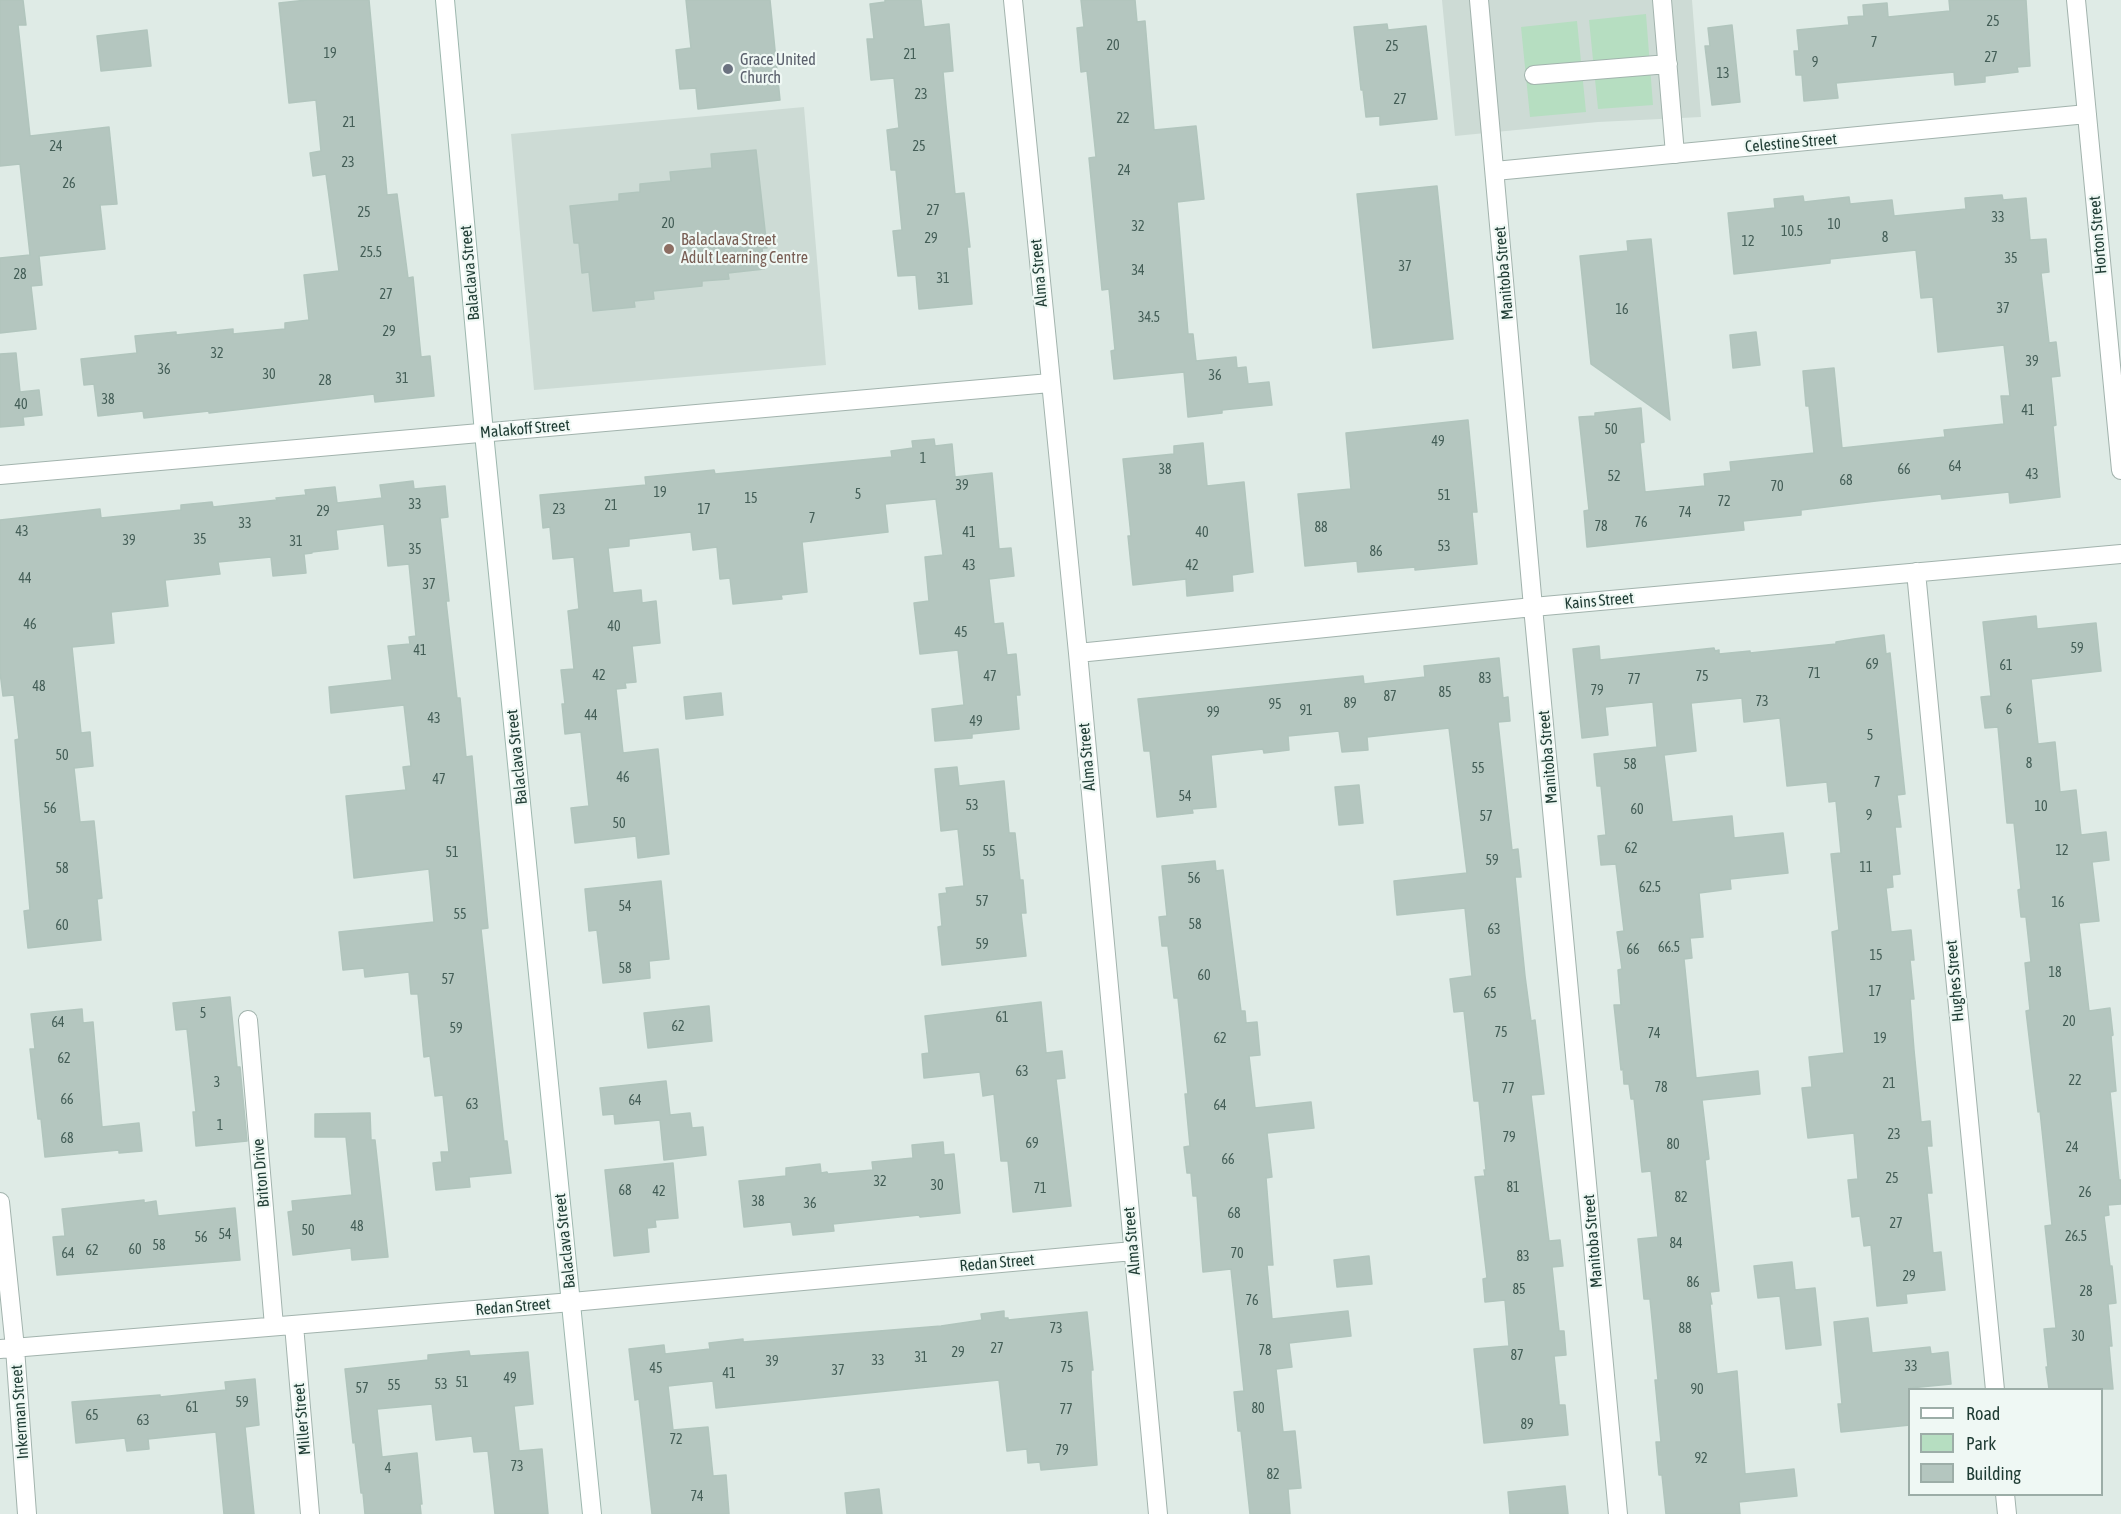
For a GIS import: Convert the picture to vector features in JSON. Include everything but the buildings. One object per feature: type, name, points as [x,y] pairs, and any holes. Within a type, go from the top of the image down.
[{"type":"street","name":"Balaclava Street","points":[[445,0],[484,433],[592,1514]]},
{"type":"street","name":"Alma Street","points":[[1013,0],[1078,653],[1158,1514]]},
{"type":"street","name":"Manitoba Street","points":[[1479,0],[1618,1514]]},
{"type":"street","points":[[1662,0],[1675,154]]},
{"type":"street","name":"Horton Street","points":[[2076,0],[2121,470]]},
{"type":"street","points":[[1534,75],[1668,64]]},
{"type":"street","name":"Celestine Street","points":[[1495,171],[2087,114]]},
{"type":"street","name":"Malakoff Street","points":[[0,475],[1050,383]]},
{"type":"street","name":"Kains Street","points":[[1078,653],[1533,607],[2121,554]]},
{"type":"street","name":"Hughes Street","points":[[1916,572],[1995,1388]]},
{"type":"street","name":"Briton Drive","points":[[248,1020],[274,1326]]},
{"type":"street","name":"Inkerman Street","points":[[0,1202],[8,1348],[27,1514]]},
{"type":"street","name":"Redan Street","points":[[8,1348],[572,1302],[1133,1251]]},
{"type":"street","name":"Miller Street","points":[[294,1325],[310,1514]]},
{"type":"street","points":[[2005,1496],[2007,1514]]},
{"type":"shaded area","points":[[1442,0],[1692,0],[1701,117],[1598,122],[1455,136]]},
{"type":"shaded area","name":"Balaclava Street Adult Learning Centre","points":[[804,107],[826,365],[534,390],[511,134]]},
{"type":"green space","points":[[1646,14],[1653,105],[1598,109],[1589,20]]},
{"type":"green space","points":[[1577,21],[1586,112],[1530,117],[1521,27]]},
{"type":"place","name":"Grace United Church","points":[[728,69]]},
{"type":"place","name":"Balaclava Street Adult Learning Centre","points":[[669,249]]}]
